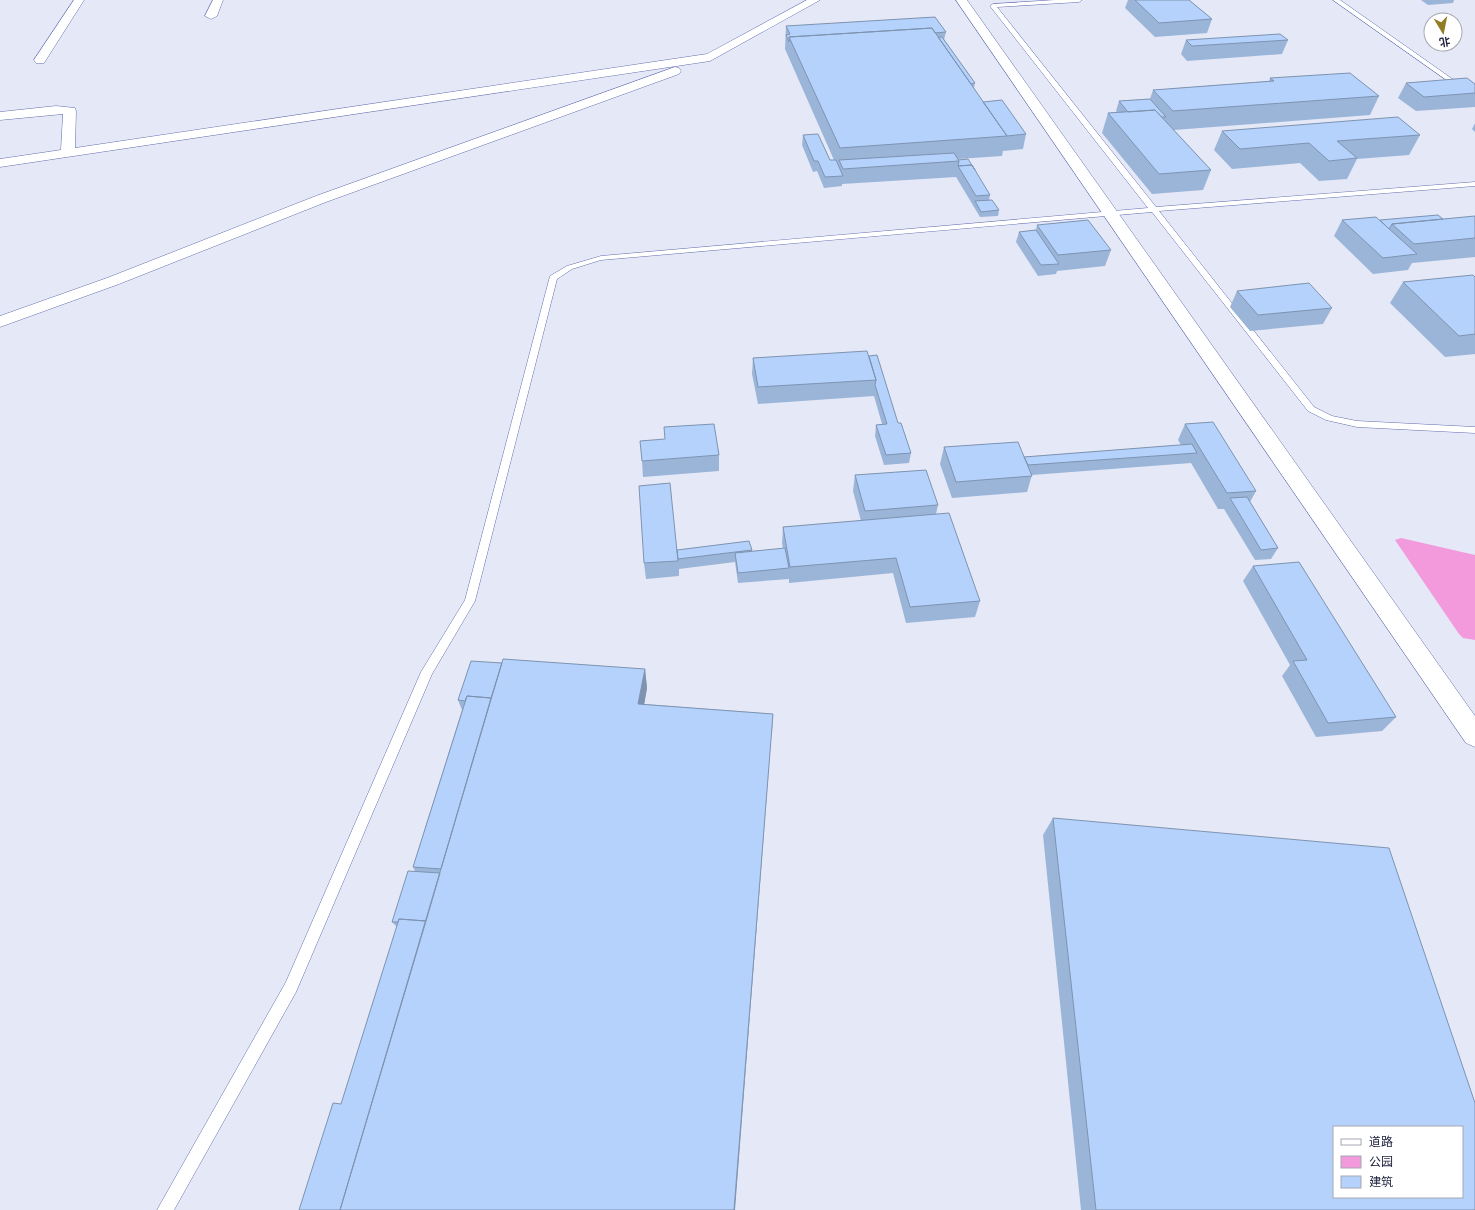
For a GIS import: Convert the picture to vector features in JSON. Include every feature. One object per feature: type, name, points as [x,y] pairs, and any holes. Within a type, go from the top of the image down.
[{"type":"street","points":[[40,60],[79,0]]},
{"type":"street","points":[[211,16],[218,0]]},
{"type":"street","points":[[0,322],[112,281],[320,200],[671,73],[710,57],[815,0]]},
{"type":"street","points":[[961,0],[1474,732]]},
{"type":"street","points":[[0,163],[710,57]]},
{"type":"street","points":[[0,116],[70,110],[68,153]]},
{"type":"lane","points":[[1079,0],[993,6],[1304,402],[1314,412],[1329,418],[1357,424],[1475,430]]},
{"type":"lane","points":[[1336,0],[1475,98]]},
{"type":"lane","points":[[165,1210],[291,987],[427,672],[470,600],[553,278],[562,271],[575,265],[601,258],[1109,213],[1475,184]]},
{"type":"green space","points":[[1401,538],[1475,555],[1475,640],[1463,638],[1459,634],[1395,540]]},
{"type":"building","points":[[1135,0],[1189,0],[1212,19],[1159,23]]},
{"type":"building","points":[[935,17],[946,32],[935,33],[932,28],[789,37],[789,42],[786,35],[790,34],[786,26]]},
{"type":"building","points":[[932,28],[1007,136],[840,148],[789,37]]},
{"type":"building","points":[[1280,34],[1288,40],[1192,46],[1186,40]]},
{"type":"building","points":[[938,37],[942,37],[975,83],[971,84]]},
{"type":"building","points":[[1350,73],[1379,96],[1173,111],[1153,90],[1274,81],[1270,78]]},
{"type":"building","points":[[1467,78],[1475,84],[1475,93],[1424,97],[1406,83]]},
{"type":"building","points":[[1150,99],[1166,117],[1162,117],[1155,110],[1128,112],[1119,101]]},
{"type":"building","points":[[1002,100],[1026,134],[1007,136],[983,102]]},
{"type":"building","points":[[1155,110],[1211,170],[1159,174],[1108,113]]},
{"type":"building","points":[[1398,117],[1420,135],[1337,141],[1357,158],[1329,161],[1309,143],[1240,149],[1222,131]]},
{"type":"building","points":[[818,134],[830,160],[836,160],[843,176],[825,177],[818,161],[814,161],[803,135]]},
{"type":"building","points":[[954,153],[959,161],[843,169],[839,160]]},
{"type":"building","points":[[968,159],[972,165],[958,166],[958,160]]},
{"type":"building","points":[[972,165],[990,195],[976,196],[958,166]]},
{"type":"building","points":[[992,200],[999,210],[981,212],[975,201]]},
{"type":"building","points":[[1438,215],[1443,219],[1392,224],[1389,229],[1380,220]]},
{"type":"building","points":[[1475,216],[1475,238],[1414,244],[1392,224]]},
{"type":"building","points":[[1376,217],[1417,254],[1383,258],[1342,220]]},
{"type":"building","points":[[1088,220],[1111,250],[1058,255],[1037,225]]},
{"type":"building","points":[[1036,230],[1059,264],[1041,265],[1019,232]]},
{"type":"building","points":[[1473,275],[1475,277],[1475,334],[1459,336],[1403,282]]},
{"type":"building","points":[[1309,283],[1332,308],[1258,315],[1237,291]]},
{"type":"building","points":[[867,351],[876,380],[758,387],[753,358]]},
{"type":"building","points":[[877,355],[898,423],[901,423],[911,453],[886,455],[876,425],[887,424],[875,385],[876,380],[869,356]]},
{"type":"building","points":[[1213,422],[1256,491],[1227,493],[1185,424]]},
{"type":"building","points":[[714,424],[719,455],[642,461],[640,441],[665,439],[664,427]]},
{"type":"building","points":[[1018,442],[1032,476],[956,482],[944,447]]},
{"type":"building","points":[[1192,444],[1197,453],[1028,465],[1024,457]]},
{"type":"building","points":[[926,470],[938,505],[865,511],[855,475]]},
{"type":"building","points":[[670,483],[678,561],[644,563],[639,486]]},
{"type":"building","points":[[1247,497],[1278,548],[1261,550],[1230,498]]},
{"type":"building","points":[[949,513],[980,601],[910,607],[896,558],[790,567],[783,527]]},
{"type":"building","points":[[749,541],[752,550],[678,559],[677,550]]},
{"type":"building","points":[[785,548],[789,568],[738,573],[735,553]]},
{"type":"building","points":[[1299,562],[1396,717],[1328,723],[1293,661],[1307,660],[1253,566]]},
{"type":"building","points":[[503,659],[645,669],[638,704],[773,714],[734,1210],[340,1210]]},
{"type":"building","points":[[471,661],[502,663],[491,698],[467,696],[465,701],[458,700]]},
{"type":"building","points":[[467,696],[491,698],[441,869],[413,867]]},
{"type":"building","points":[[1053,818],[1389,848],[1475,1103],[1475,1210],[1096,1210]]},
{"type":"building","points":[[408,871],[440,873],[426,921],[399,919],[398,922],[392,922]]},
{"type":"building","points":[[399,919],[426,921],[340,1210],[299,1210],[333,1103],[341,1104]]}]
